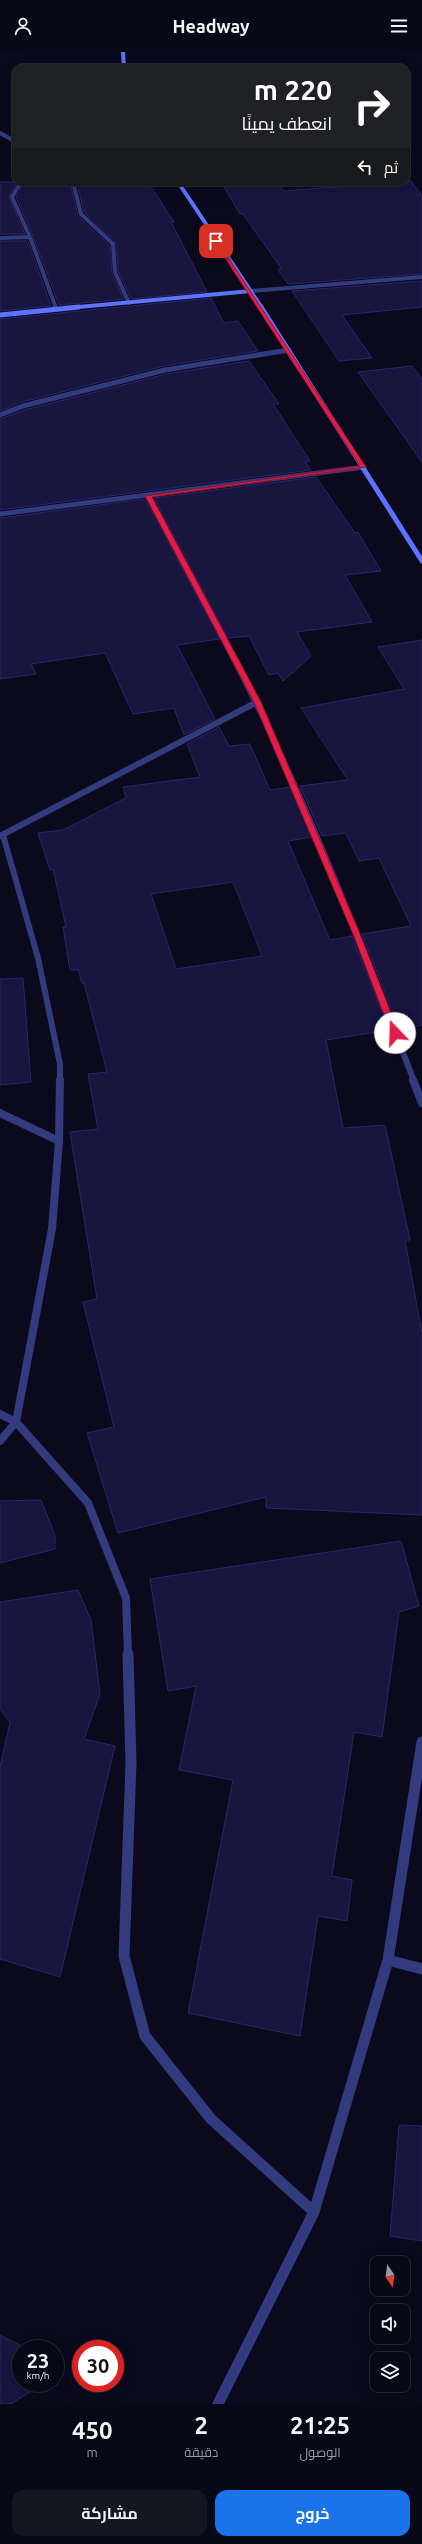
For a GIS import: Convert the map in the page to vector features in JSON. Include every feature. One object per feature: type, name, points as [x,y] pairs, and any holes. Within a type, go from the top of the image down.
[{"type":"main road","points":[[122,52],[124,64]]},
{"type":"main road","points":[[181,186],[289,350],[422,561]]},
{"type":"main road","points":[[0,314],[251,291]]},
{"type":"street","points":[[0,133],[12,140]]},
{"type":"street","points":[[19,186],[12,197],[30,237],[56,309]]},
{"type":"street","points":[[74,186],[81,214],[113,244],[115,272],[129,303]]},
{"type":"street","points":[[0,238],[30,237]]},
{"type":"street","points":[[251,291],[422,277]]},
{"type":"street","points":[[0,415],[23,406],[165,370],[289,350]]},
{"type":"street","points":[[0,514],[364,467]]},
{"type":"street","points":[[148,496],[257,702],[357,934],[422,1103]]},
{"type":"street","points":[[0,1441],[16,1422],[52,1229],[59,1141],[60,1064],[38,958],[1,835],[257,702]]},
{"type":"street","points":[[0,1112],[59,1141]]},
{"type":"street","points":[[0,1414],[16,1422],[88,1503],[126,1598],[132,1762],[124,1956],[145,2036],[211,2118],[314,2212]]},
{"type":"street","points":[[218,2404],[314,2212],[388,1960],[422,1742]]},
{"type":"street","points":[[388,1960],[422,1969]]},
{"type":"building","points":[[410,181],[422,196],[422,274],[288,284],[278,270],[281,268],[243,214],[240,214],[223,186],[281,186],[284,191],[348,186],[410,186]]},
{"type":"building","points":[[0,182],[12,182],[12,186],[15,186],[9,197],[25,234],[0,234]]},
{"type":"building","points":[[22,186],[71,186],[78,216],[110,246],[112,273],[124,299],[59,305],[33,236],[16,197]]},
{"type":"building","points":[[78,186],[151,186],[174,222],[171,222],[207,292],[131,299],[118,271],[116,243],[84,212]]},
{"type":"building","points":[[0,241],[28,241],[51,306],[0,311]]},
{"type":"building","points":[[422,281],[422,307],[342,315],[372,358],[339,361],[292,291]]},
{"type":"building","points":[[211,298],[224,323],[238,321],[258,351],[164,366],[22,402],[0,411],[0,319]]},
{"type":"building","points":[[249,361],[279,404],[273,404],[310,461],[305,462],[311,470],[0,510],[0,419],[24,410],[166,374]]},
{"type":"building","points":[[412,366],[422,379],[422,462],[358,372]]},
{"type":"building","points":[[316,477],[355,533],[358,532],[381,571],[345,575],[372,622],[297,632],[311,656],[283,681],[278,673],[269,675],[249,636],[228,638],[154,498]]},
{"type":"building","points":[[145,499],[220,639],[177,645],[215,719],[184,735],[174,708],[133,714],[105,653],[31,664],[36,674],[0,679],[0,518]]},
{"type":"building","points":[[422,640],[422,1025],[399,1029],[362,934],[411,926],[379,858],[359,861],[346,833],[322,836],[300,786],[348,780],[301,708],[404,689],[378,647]]},
{"type":"building","points":[[219,727],[229,746],[250,744],[270,790],[290,787],[312,837],[288,841],[330,940],[352,936],[389,1030],[326,1040],[343,1128],[385,1125],[410,1240],[405,1240],[422,1333],[422,1515],[266,1508],[266,1497],[118,1533],[87,1433],[114,1427],[83,1302],[97,1299],[70,1132],[98,1129],[88,1074],[107,1072],[84,983],[82,983],[78,970],[70,970],[63,927],[66,927],[53,869],[50,870],[38,833],[63,830],[126,798],[123,787],[200,777],[187,744]],"holes":[[[233,882],[262,956],[176,969],[151,894]]]},
{"type":"building","points":[[23,978],[31,1082],[0,1085],[0,979]]},
{"type":"building","points":[[41,1500],[55,1535],[55,1549],[0,1563],[0,1501]]},
{"type":"building","points":[[401,1541],[419,1606],[399,1612],[382,1737],[354,1732],[332,1876],[352,1880],[347,1921],[318,1916],[300,2036],[188,2013],[233,1780],[179,1770],[196,1686],[168,1691],[150,1579]]},
{"type":"building","points":[[78,1590],[91,1620],[100,1694],[84,1739],[115,1746],[60,1977],[0,1959],[0,1767],[10,1722],[0,1709],[0,1602]]},
{"type":"building","points":[[399,2125],[422,2126],[422,2241],[390,2236]]},
{"type":"building","points":[[0,2335],[12,2341],[12,2392],[30,2392],[11,2404],[0,2404]]},
{"type":"route","points":[[216,241],[251,291],[364,467],[148,496],[257,702],[294,791],[357,934],[395,1033]]}]
